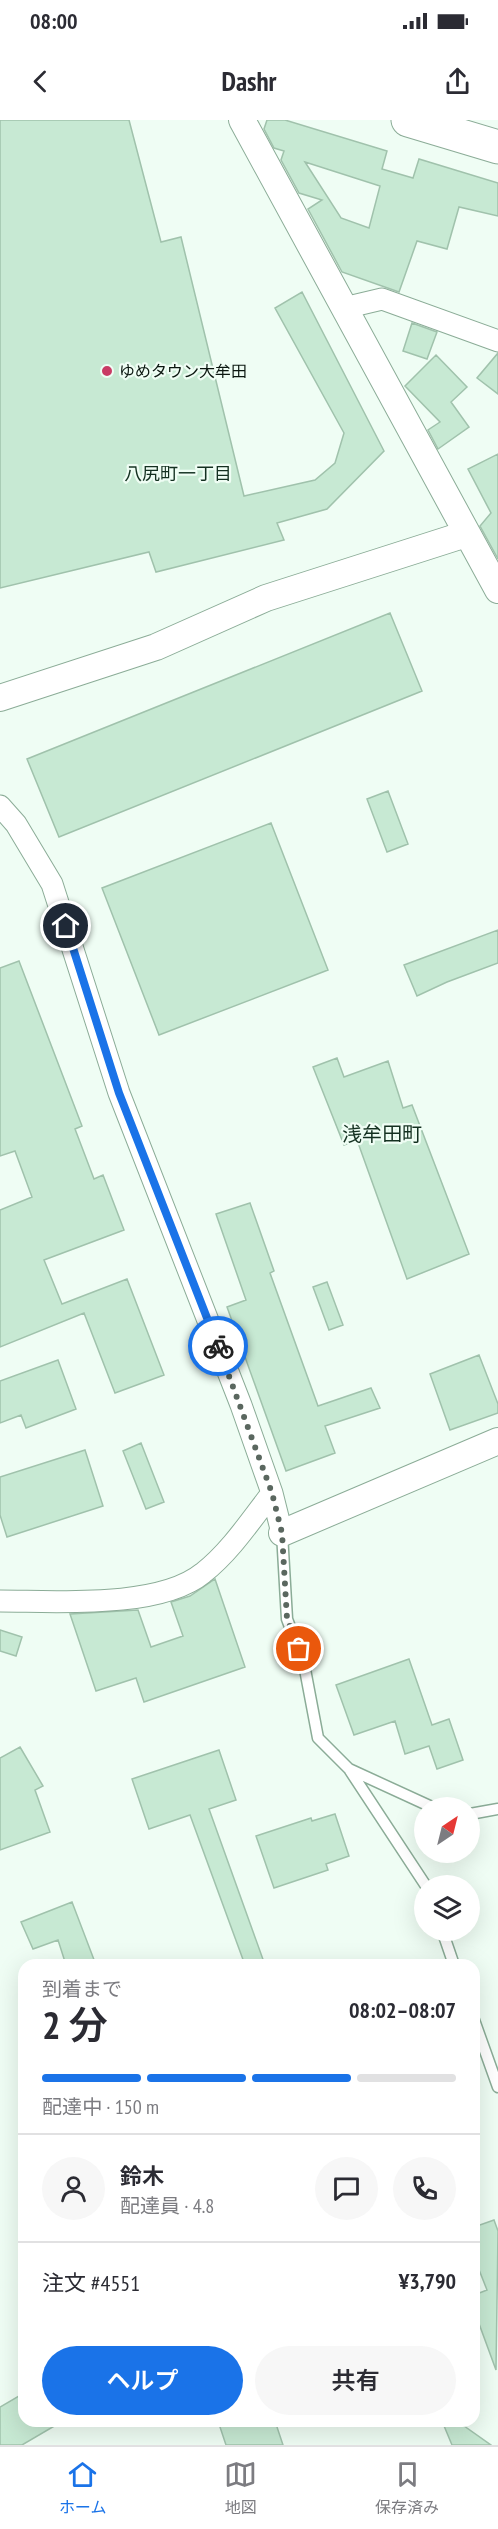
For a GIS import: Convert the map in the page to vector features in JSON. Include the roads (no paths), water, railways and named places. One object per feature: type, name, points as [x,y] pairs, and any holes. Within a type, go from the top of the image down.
[{"type":"main road","points":[[408,120],[498,147]]},
{"type":"street","points":[[242,120],[498,590]]},
{"type":"street","points":[[345,308],[382,299],[498,341]]},
{"type":"street","points":[[0,698],[156,647],[266,598],[466,534]]},
{"type":"street","points":[[0,806],[16,824],[52,884],[119,1093],[241,1405],[272,1493],[282,1533],[498,1441]]},
{"type":"street","points":[[0,1601],[119,1601],[177,1587],[201,1575],[218,1560],[272,1493]]},
{"type":"lane","points":[[282,1533],[287,1619],[304,1664],[318,1738],[349,1769],[419,1875]]},
{"type":"lane","points":[[349,1769],[414,1799]]},
{"type":"lane","points":[[480,1812],[498,1809]]},
{"type":"lane","points":[[446,1941],[452,1959]]},
{"type":"lane","points":[[480,2037],[498,2087]]},
{"type":"place","name":"ゆめタウン大牟田","points":[[107,371]]},
{"type":"district","name":"八尻町一丁目","points":[[178,473]]},
{"type":"district","name":"浅牟田町","points":[[382,1134]]}]
